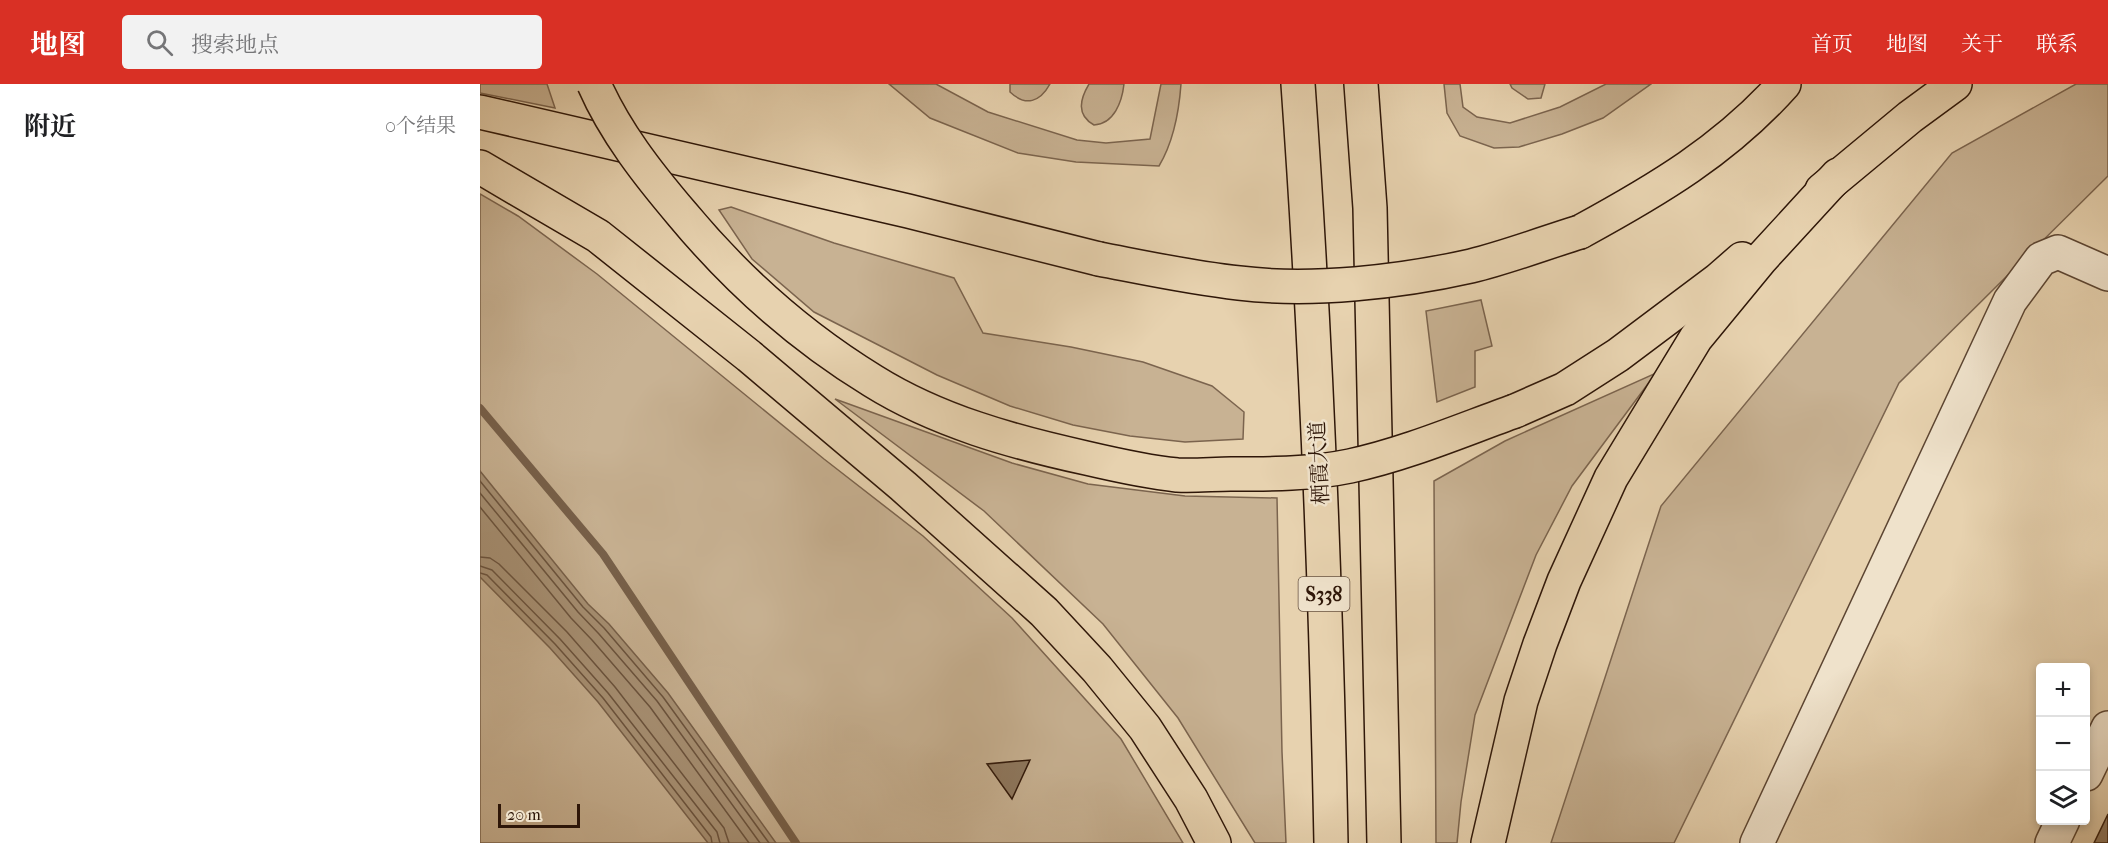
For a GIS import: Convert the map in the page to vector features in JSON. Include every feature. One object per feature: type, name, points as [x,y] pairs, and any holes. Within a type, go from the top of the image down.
[{"type":"highway","points":[[594,84],[626,143],[710,248],[760,297],[832,355],[874,382],[922,407],[986,432],[1057,452],[1177,474],[1282,474],[1350,466],[1432,441],[1515,411],[1565,389],[1618,355],[1718,280],[1838,175],[1955,84]]},
{"type":"highway","points":[[1281,84],[1313,345]]},
{"type":"highway","name":"栖霞大道","points":[[1298,84],[1309,230],[1327,650],[1331,843]]},
{"type":"highway","points":[[1360,84],[1370,208]]},
{"type":"highway","points":[[1370,208],[1373,84]]},
{"type":"highway","points":[[480,112],[908,211],[1099,259],[1167,273],[1241,284],[1323,286],[1393,280],[1472,265],[1580,232],[1627,206],[1707,156],[1742,127],[1784,84]]},
{"type":"highway","points":[[480,167],[598,236],[767,371],[903,486],[1044,612],[1097,669],[1145,728],[1191,799],[1214,843]]},
{"type":"highway","points":[[1488,843],[1519,712],[1539,644],[1564,581],[1611,478],[1696,338],[1761,259],[1838,175]]},
{"type":"highway","name":"S338","points":[[1370,208],[1384,843]]},
{"type":"lane","points":[[1757,843],[2010,301],[2041,259],[2058,252],[2108,274]]},
{"type":"lane","points":[[2086,771],[2108,728]]},
{"type":"lane","points":[[2052,843],[2061,825]]},
{"type":"shaded area","points":[[480,84],[547,84],[555,108],[480,93]]},
{"type":"shaded area","points":[[889,84],[936,84],[988,112],[1077,140],[1106,143],[1150,139],[1161,84],[1181,84],[1175,126],[1159,166],[1076,162],[1018,153],[930,118]]},
{"type":"shaded area","points":[[1010,84],[1050,84],[1042,95],[1027,101],[1010,92]]},
{"type":"shaded area","points":[[1089,84],[1124,84],[1116,111],[1101,124],[1094,125],[1082,112],[1083,95]]},
{"type":"shaded area","points":[[1444,84],[1460,84],[1463,107],[1477,117],[1510,123],[1560,107],[1606,84],[1651,84],[1603,118],[1519,147],[1494,148],[1460,136],[1447,113]]},
{"type":"shaded area","points":[[1510,84],[1545,84],[1541,98],[1528,99]]},
{"type":"shaded area","points":[[2076,84],[2108,84],[2108,176],[1899,383],[1674,843],[1551,843],[1661,506],[1952,153]]},
{"type":"shaded area","points":[[480,194],[518,216],[597,274],[824,459],[923,536],[1012,618],[1121,739],[1183,843],[480,843]]},
{"type":"shaded area","points":[[731,207],[834,243],[954,278],[983,333],[1071,347],[1143,362],[1212,386],[1244,412],[1243,439],[1185,442],[1130,436],[1073,425],[1010,406],[937,375],[814,312],[752,259],[719,210]]},
{"type":"shaded area","points":[[1481,300],[1492,346],[1475,351],[1475,387],[1437,402],[1426,311]]},
{"type":"shaded area","points":[[1656,373],[1572,486],[1536,555],[1475,715],[1457,843],[1436,843],[1434,481],[1505,441]]},
{"type":"shaded area","points":[[835,399],[1012,463],[1088,484],[1185,496],[1277,498],[1286,843],[1255,843],[1178,718],[1103,624],[984,511]]},
{"type":"water","points":[[480,471],[588,604],[609,624],[668,693],[776,843],[708,843],[598,702],[550,648],[480,577]]},
{"type":"building","points":[[1030,760],[1012,799],[987,764]]},
{"type":"building","points":[[2108,814],[2108,843],[2094,843]]},
{"type":"waterway","points":[[480,408],[603,554],[796,843]]}]
